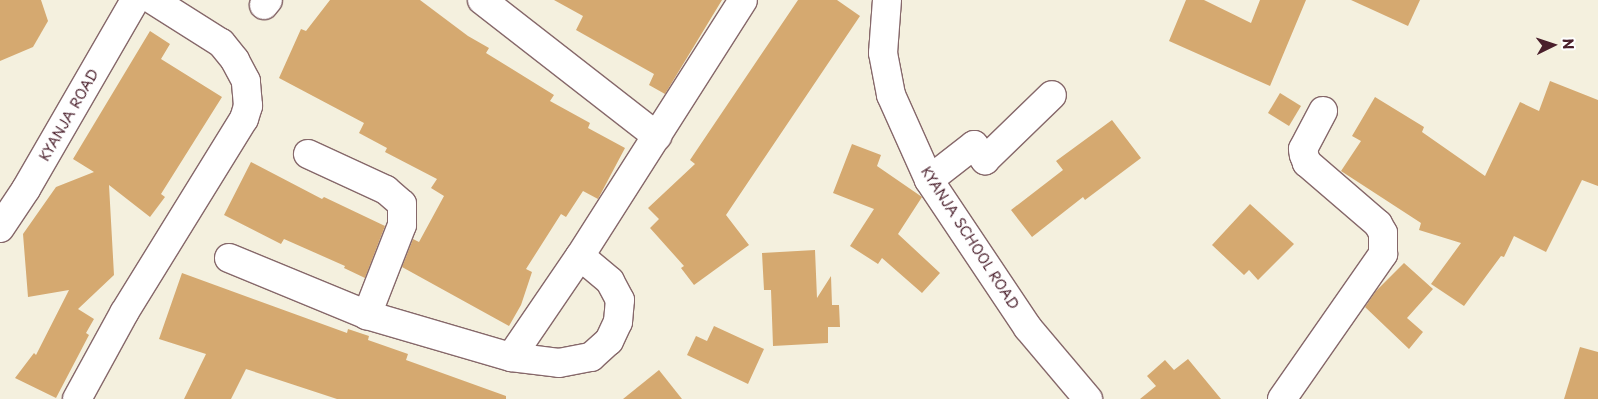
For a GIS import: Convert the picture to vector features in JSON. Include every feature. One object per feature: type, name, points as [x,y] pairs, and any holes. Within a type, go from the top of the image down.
[{"type":"street","name":"KYANJA ROAD","points":[[0,228],[26,188],[135,0]]},
{"type":"street","points":[[77,399],[124,313],[244,119],[248,106],[246,81],[235,60],[221,43],[153,0]]},
{"type":"street","points":[[482,0],[657,136]]},
{"type":"street","points":[[511,357],[580,256],[743,0]]},
{"type":"street","name":"KYANJA SCHOOL ROAD","points":[[887,0],[883,54],[892,95],[929,180],[1028,328],[1088,399]]},
{"type":"street","points":[[929,180],[974,145],[985,160],[1052,95]]},
{"type":"street","points":[[1282,399],[1383,254],[1383,233],[1378,224],[1307,163],[1303,149],[1323,111]]},
{"type":"street","points":[[308,154],[386,190],[402,204],[402,226],[368,315]]},
{"type":"street","points":[[229,258],[368,315],[511,357],[559,363],[591,357],[609,341],[618,322],[620,300],[610,280],[580,256]]},
{"type":"building","points":[[0,0],[41,0],[48,21],[33,47],[0,61]]},
{"type":"building","points":[[330,0],[420,0],[468,36],[489,48],[486,53],[554,95],[550,101],[590,123],[588,128],[625,148],[598,199],[583,191],[566,217],[561,214],[526,269],[532,272],[521,305],[509,326],[402,267],[413,239],[419,242],[444,196],[431,188],[437,179],[385,152],[387,148],[359,133],[364,123],[279,78],[301,29],[306,31]]},
{"type":"building","points":[[554,0],[722,0],[665,94],[649,85],[654,74],[576,30],[583,16]]},
{"type":"building","points":[[798,0],[837,0],[860,16],[726,215],[749,245],[694,285],[681,268],[684,266],[650,228],[659,219],[648,208],[695,164],[690,160]]},
{"type":"building","points":[[1186,0],[1204,0],[1251,23],[1260,0],[1306,0],[1270,86],[1169,41]]},
{"type":"building","points":[[1351,0],[1420,0],[1408,26]]},
{"type":"building","points":[[150,31],[170,44],[161,59],[222,97],[161,194],[165,197],[150,217],[109,185],[114,275],[78,309],[94,319],[86,333],[89,335],[56,398],[15,378],[34,353],[36,355],[69,290],[28,297],[23,234],[56,187],[94,172],[73,159]]},
{"type":"building","points":[[1550,81],[1598,100],[1598,186],[1582,180],[1546,252],[1514,236],[1504,257],[1501,256],[1464,306],[1431,284],[1461,243],[1419,230],[1421,223],[1341,171],[1361,141],[1352,136],[1375,97],[1424,127],[1422,132],[1485,176],[1520,102],[1539,111]]},
{"type":"building","points":[[1280,93],[1301,106],[1289,126],[1268,113]]},
{"type":"building","points":[[1112,120],[1141,158],[1085,200],[1083,197],[1032,237],[1011,210],[1063,170],[1056,161]]},
{"type":"building","points":[[852,144],[881,155],[877,166],[922,197],[898,234],[940,273],[922,293],[882,258],[878,264],[850,246],[874,209],[833,193]]},
{"type":"building","points":[[251,162],[322,199],[324,197],[385,226],[365,278],[344,268],[345,266],[284,239],[281,244],[224,215]]},
{"type":"building","points":[[1250,204],[1294,244],[1258,280],[1249,270],[1244,275],[1212,245]]},
{"type":"building","points":[[815,250],[817,298],[831,276],[832,305],[839,305],[840,327],[828,327],[828,343],[773,346],[771,290],[764,290],[762,253]]},
{"type":"building","points":[[1404,263],[1433,289],[1407,318],[1423,332],[1409,349],[1365,307],[1376,291]]},
{"type":"building","points":[[182,273],[347,333],[348,329],[369,336],[368,340],[408,354],[406,360],[506,396],[506,399],[337,399],[246,369],[231,399],[184,399],[206,354],[159,339]]},
{"type":"building","points":[[714,326],[764,349],[748,384],[687,355],[696,336],[707,341]]},
{"type":"building","points":[[1580,347],[1598,352],[1598,399],[1564,399]]},
{"type":"building","points":[[1188,359],[1221,399],[1140,399],[1156,386],[1147,376],[1165,360],[1174,370]]},
{"type":"building","points":[[659,370],[682,399],[623,399]]}]
